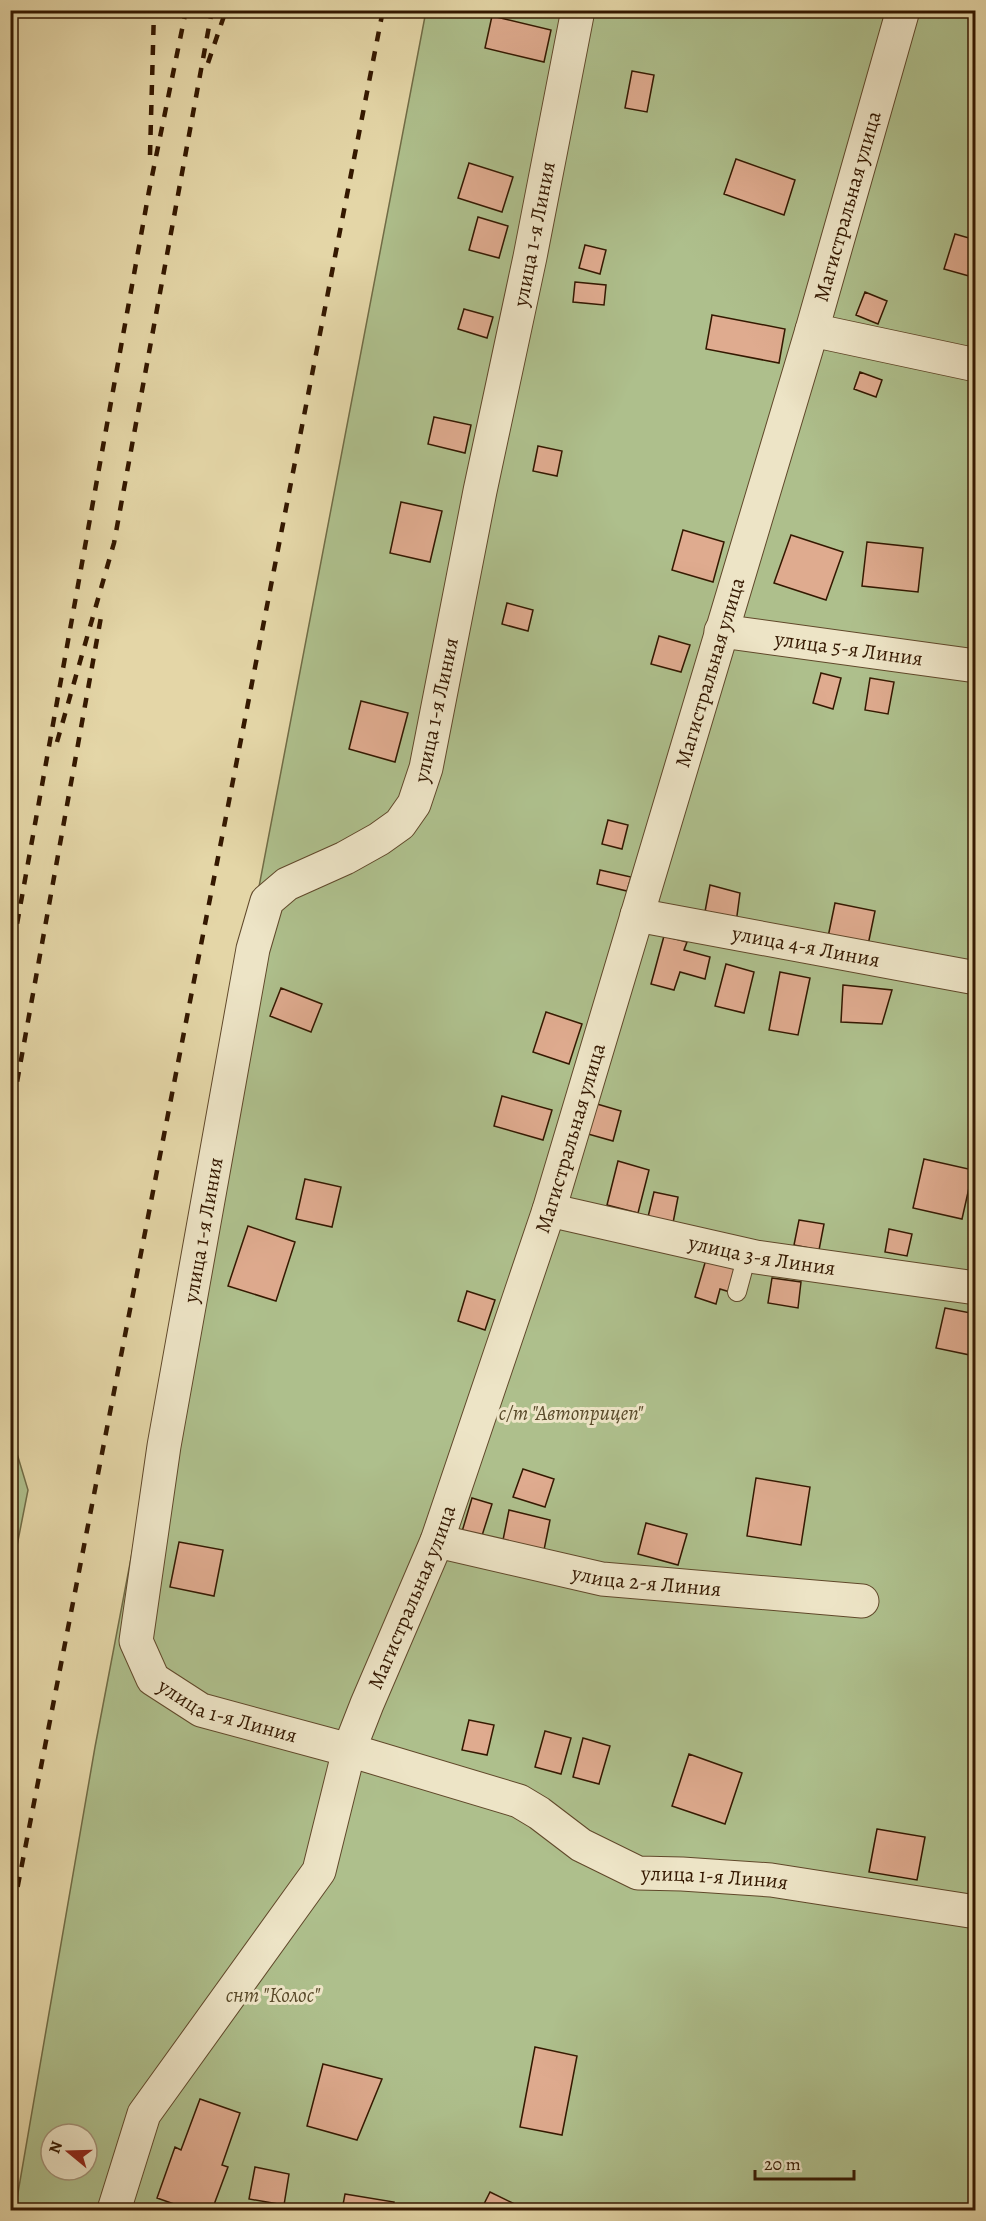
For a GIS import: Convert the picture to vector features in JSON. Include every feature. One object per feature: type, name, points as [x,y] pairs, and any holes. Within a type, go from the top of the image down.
[{"type":"street","name":"улица 1-я Линия","points":[[578,10],[531,257],[480,491],[426,768],[414,804],[400,824],[379,839],[345,858],[287,884],[267,900],[253,949],[164,1446],[136,1641],[153,1679],[201,1710],[349,1750],[519,1801],[581,1845],[638,1873],[771,1880],[975,1912]]},
{"type":"street","name":"Магистральная улица","points":[[114,2211],[144,2114],[319,1871],[349,1750],[437,1541],[549,1210],[812,330],[903,10]]},
{"type":"street","points":[[812,330],[975,364]]},
{"type":"street","name":"улица 5-я Линия","points":[[721,631],[975,666]]},
{"type":"street","name":"улица 4-я Линия","points":[[637,915],[975,978]]},
{"type":"street","name":"улица 3-я Линия","points":[[549,1210],[747,1255],[975,1288]]},
{"type":"street","name":"улица 2-я Линия","points":[[437,1541],[602,1579],[862,1601]]},
{"type":"lane","points":[[737,1292],[747,1255]]},
{"type":"green space","name":"с/т \"Автоприцеп\"","points":[[426,11],[975,11],[975,2210],[15,2210],[95,1747]]},
{"type":"green space","points":[[11,1447],[15,1447],[28,1490],[11,1576]]},
{"type":"building","points":[[492,16],[551,30],[544,62],[485,48]]},
{"type":"building","points":[[632,71],[654,75],[647,112],[625,108]]},
{"type":"building","points":[[736,159],[795,180],[784,215],[724,194]]},
{"type":"building","points":[[469,163],[513,177],[502,212],[458,198]]},
{"type":"building","points":[[478,217],[508,226],[499,258],[469,250]]},
{"type":"building","points":[[955,234],[976,240],[976,278],[944,269]]},
{"type":"building","points":[[585,245],[606,250],[600,274],[579,268]]},
{"type":"building","points":[[575,282],[606,285],[604,305],[573,302]]},
{"type":"building","points":[[865,292],[887,301],[878,324],[856,315]]},
{"type":"building","points":[[464,309],[493,317],[487,338],[458,329]]},
{"type":"building","points":[[712,315],[785,329],[779,363],[706,349]]},
{"type":"building","points":[[860,372],[882,380],[876,397],[854,389]]},
{"type":"building","points":[[434,417],[471,425],[465,453],[428,444]]},
{"type":"building","points":[[538,446],[562,451],[557,476],[533,471]]},
{"type":"building","points":[[401,502],[442,511],[430,562],[390,553]]},
{"type":"building","points":[[683,530],[724,542],[713,582],[672,570]]},
{"type":"building","points":[[791,535],[843,552],[826,600],[774,583]]},
{"type":"building","points":[[867,542],[923,548],[918,592],[862,586]]},
{"type":"building","points":[[976,572],[976,609],[972,609]]},
{"type":"building","points":[[507,603],[533,610],[528,631],[502,624]]},
{"type":"building","points":[[659,636],[690,645],[681,672],[651,664]]},
{"type":"building","points":[[821,673],[841,678],[833,709],[813,703]]},
{"type":"building","points":[[870,678],[894,682],[888,714],[865,710]]},
{"type":"building","points":[[361,701],[408,713],[395,762],[349,749]]},
{"type":"building","points":[[608,820],[628,825],[622,849],[602,844]]},
{"type":"building","points":[[600,870],[631,877],[627,891],[597,884]]},
{"type":"building","points":[[710,885],[740,893],[736,923],[704,917]]},
{"type":"building","points":[[835,903],[875,911],[868,945],[828,937]]},
{"type":"building","points":[[664,936],[687,942],[684,950],[710,957],[705,979],[680,972],[674,990],[651,984]]},
{"type":"building","points":[[726,964],[754,972],[744,1013],[715,1006]]},
{"type":"building","points":[[780,972],[810,978],[798,1035],[769,1030]]},
{"type":"building","points":[[843,985],[892,990],[882,1024],[841,1022]]},
{"type":"building","points":[[281,988],[322,1004],[311,1032],[270,1016]]},
{"type":"building","points":[[546,1012],[582,1024],[569,1064],[533,1052]]},
{"type":"building","points":[[502,1096],[552,1110],[543,1140],[494,1126]]},
{"type":"building","points":[[597,1104],[621,1111],[613,1141],[588,1134]]},
{"type":"building","points":[[924,1159],[973,1170],[962,1219],[913,1208]]},
{"type":"building","points":[[618,1161],[649,1170],[638,1213],[607,1205]]},
{"type":"building","points":[[305,1179],[341,1187],[332,1227],[296,1219]]},
{"type":"building","points":[[654,1192],[678,1197],[673,1223],[648,1217]]},
{"type":"building","points":[[799,1220],[824,1224],[819,1250],[794,1245]]},
{"type":"building","points":[[248,1226],[295,1242],[276,1301],[228,1286]]},
{"type":"building","points":[[889,1229],[912,1234],[907,1256],[885,1252]]},
{"type":"building","points":[[707,1256],[738,1265],[730,1292],[720,1289],[716,1304],[695,1297]]},
{"type":"building","points":[[772,1278],[801,1282],[798,1308],[768,1303]]},
{"type":"building","points":[[467,1291],[495,1300],[485,1330],[458,1321]]},
{"type":"building","points":[[945,1308],[976,1314],[976,1329],[970,1355],[936,1348]]},
{"type":"building","points":[[523,1469],[554,1479],[545,1507],[513,1497]]},
{"type":"building","points":[[756,1478],[810,1487],[801,1545],[747,1536]]},
{"type":"building","points":[[472,1498],[492,1504],[480,1542],[461,1535]]},
{"type":"building","points":[[509,1510],[550,1520],[544,1550],[503,1540]]},
{"type":"building","points":[[646,1523],[687,1534],[678,1565],[638,1554]]},
{"type":"building","points":[[179,1542],[223,1550],[214,1596],[170,1587]]},
{"type":"building","points":[[469,1720],[494,1725],[487,1755],[462,1750]]},
{"type":"building","points":[[545,1731],[571,1738],[561,1774],[535,1767]]},
{"type":"building","points":[[583,1738],[610,1746],[599,1784],[573,1777]]},
{"type":"building","points":[[689,1754],[742,1773],[725,1824],[672,1806]]},
{"type":"building","points":[[877,1829],[925,1837],[917,1880],[869,1872]]},
{"type":"building","points":[[535,2047],[577,2056],[562,2135],[520,2127]]},
{"type":"building","points":[[323,2064],[382,2079],[357,2140],[307,2126]]},
{"type":"building","points":[[200,2099],[240,2113],[222,2165],[228,2167],[212,2210],[191,2210],[157,2198],[175,2147],[181,2150]]},
{"type":"building","points":[[255,2167],[289,2174],[284,2205],[249,2199]]},
{"type":"building","points":[[490,2192],[527,2210],[481,2210]]},
{"type":"building","points":[[345,2194],[394,2202],[392,2210],[342,2210]]},
{"type":"railway","points":[[150,155],[154,10]]},
{"type":"railway","points":[[10,963],[149,191],[186,10]]},
{"type":"railway","points":[[57,742],[114,543],[212,10]]},
{"type":"railway","points":[[208,63],[226,10]]},
{"type":"railway","points":[[10,1926],[383,10]]},
{"type":"railway","points":[[10,1121],[101,617]]},
{"type":"park label","name":"снт \"Колос\"","points":[[273,1995]]}]
